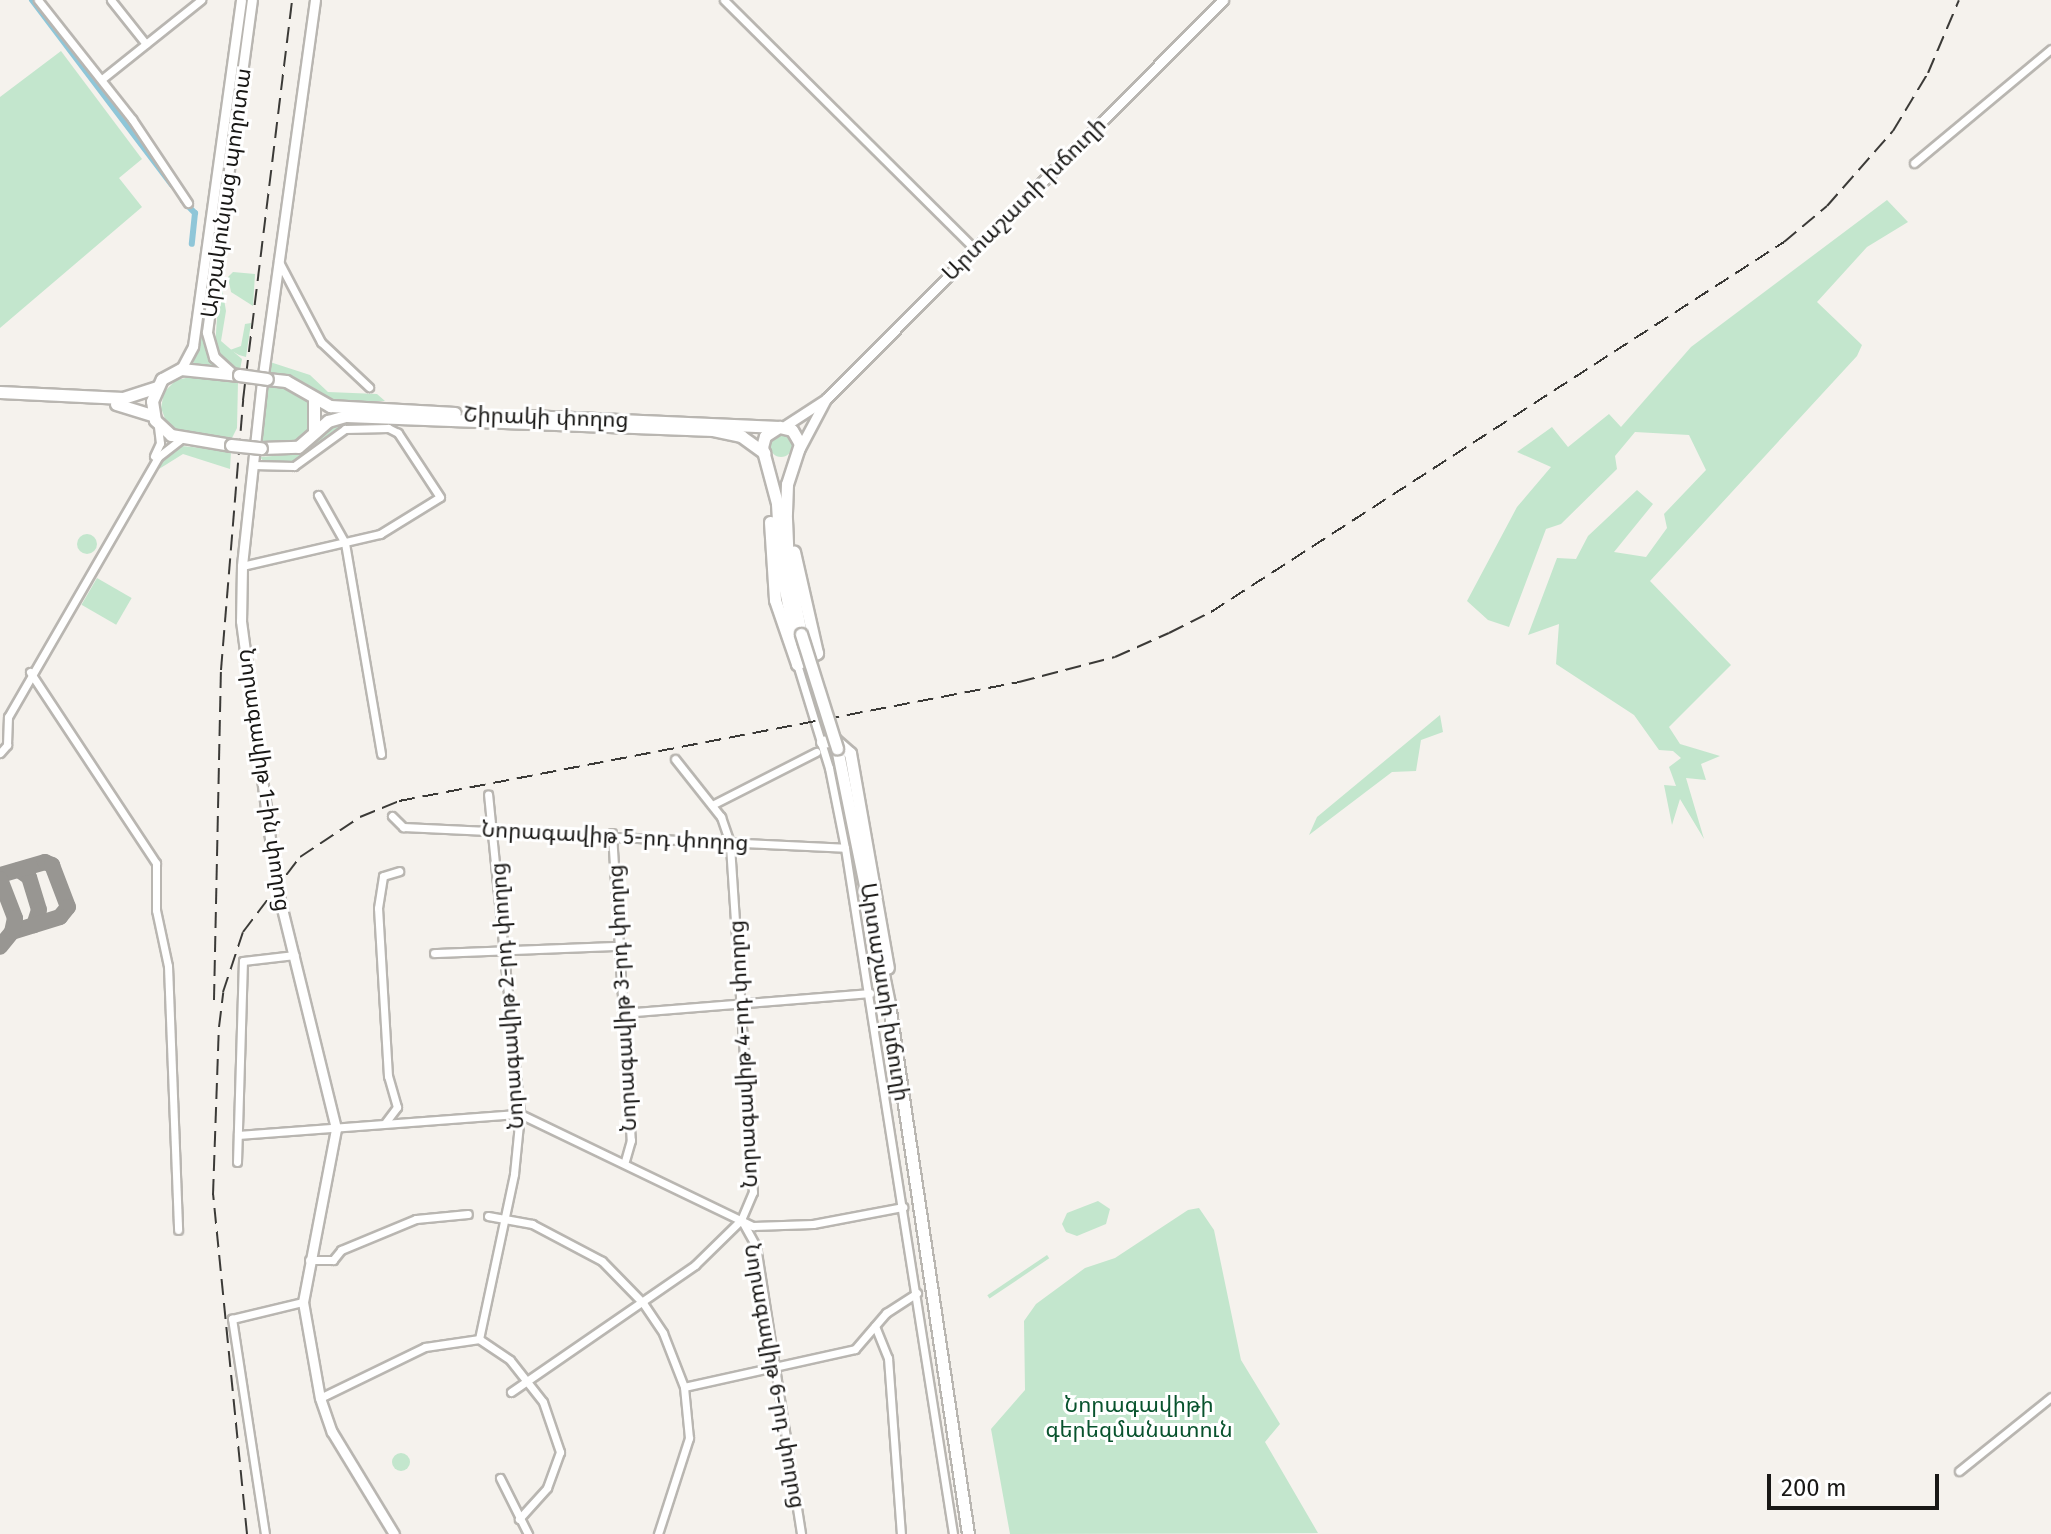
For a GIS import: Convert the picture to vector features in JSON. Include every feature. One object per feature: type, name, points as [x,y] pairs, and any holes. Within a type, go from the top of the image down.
[{"type":"highway","name":"Շիրակի փողոց","points":[[181,369],[267,379],[299,387],[314,400],[401,411],[781,427]]},
{"type":"highway","points":[[0,392],[123,398],[156,387],[181,369]]},
{"type":"highway","points":[[155,419],[156,387]]},
{"type":"highway","name":"Շիրակի փողոց","points":[[0,399],[131,405],[181,439],[261,448],[298,447],[314,432],[346,416],[713,430],[741,436],[765,456]]},
{"type":"highway","points":[[314,400],[314,432]]},
{"type":"highway","points":[[765,456],[783,465],[798,454],[796,435],[781,427]]},
{"type":"highway","name":"Արտաշատի խճուղի","points":[[781,427],[765,436],[765,456],[772,480],[798,636],[889,1004],[968,1534]]},
{"type":"highway","name":"Արտաշատի խճուղի","points":[[798,454],[786,496],[788,566],[798,636]]},
{"type":"highway","points":[[772,480],[772,582],[797,664],[817,653],[797,573],[786,496]]},
{"type":"highway","name":"Արտաշատի խճուղի","points":[[826,748],[881,1004],[961,1534]]},
{"type":"main road","name":"Արշակունյաց պողոտա","points":[[181,369],[193,346],[241,0]]},
{"type":"main road","name":"Արշակունյաց պողոտա","points":[[237,375],[214,357],[207,332],[252,0]]},
{"type":"main road","name":"Նորագավիթ 1-ին փողոց","points":[[315,0],[253,465],[242,566],[241,621],[276,884],[336,1129],[308,1260],[303,1302],[320,1398],[345,1457],[394,1534]]},
{"type":"main road","name":"Արտաշատի խճուղի","points":[[781,427],[826,399],[1223,0]]},
{"type":"main road","name":"Արտաշատի խճուղի","points":[[798,454],[826,399]]},
{"type":"street","points":[[38,0],[102,79],[188,203]]},
{"type":"street","points":[[111,0],[146,44]]},
{"type":"street","points":[[102,79],[201,0]]},
{"type":"street","points":[[724,0],[974,248]]},
{"type":"street","points":[[1914,163],[2051,49]]},
{"type":"street","points":[[278,260],[321,342],[369,387]]},
{"type":"street","points":[[0,753],[7,745],[3,732],[6,721],[158,449],[155,419]]},
{"type":"street","points":[[242,566],[380,534],[440,497],[398,433],[388,428],[338,432],[294,466],[253,465]]},
{"type":"street","points":[[0,723],[162,451],[181,439]]},
{"type":"street","points":[[318,495],[345,543],[381,754]]},
{"type":"street","points":[[712,805],[826,748],[797,664]]},
{"type":"street","points":[[31,673],[156,863],[156,910],[168,966],[178,1230]]},
{"type":"street","name":"Արտաշատի խճուղի","points":[[826,748],[870,993],[953,1534]]},
{"type":"street","name":"Նորագավիթ 4-րդ փողոց","points":[[511,1392],[695,1265],[741,1220],[753,1192],[730,843],[712,805],[675,759]]},
{"type":"street","name":"Նորագավիթ 2-րդ փողոց","points":[[479,1339],[505,1217],[520,1114],[506,949],[488,795]]},
{"type":"street","name":"Նորագավիթ 5-րդ փողոց","points":[[392,816],[403,827],[612,833],[845,848]]},
{"type":"street","name":"Նորագավիթ 3-րդ փողոց","points":[[612,833],[631,1140],[625,1161]]},
{"type":"street","points":[[385,1123],[397,1107],[388,1076],[378,908],[383,876],[399,871]]},
{"type":"street","points":[[434,953],[617,946]]},
{"type":"street","points":[[237,1162],[243,961],[295,955]]},
{"type":"street","points":[[623,1013],[870,993]]},
{"type":"street","name":"Նորագավիթ 6-րդ փողոց","points":[[238,1135],[520,1114],[760,1227],[786,1226],[903,1207]]},
{"type":"street","points":[[308,1260],[333,1260],[341,1250],[416,1219],[468,1214]]},
{"type":"street","points":[[488,1216],[532,1224],[602,1261],[643,1303],[663,1333],[684,1387],[689,1438],[658,1534]]},
{"type":"street","name":"Նորագավիթ 6-րդ փողոց","points":[[741,1220],[756,1246],[801,1534]]},
{"type":"street","points":[[684,1387],[855,1349],[898,1302],[917,1293]]},
{"type":"street","points":[[265,1534],[232,1319],[303,1302]]},
{"type":"street","points":[[875,1326],[888,1358],[901,1534]]},
{"type":"street","points":[[320,1398],[425,1347],[479,1339],[529,1382],[543,1402],[560,1452],[547,1488],[519,1519]]},
{"type":"street","points":[[1959,1471],[2051,1397]]},
{"type":"street","points":[[500,1478],[528,1534]]},
{"type":"green space","points":[[61,51],[142,159],[119,178],[142,207],[0,328],[0,97]]},
{"type":"green space","points":[[1887,200],[1908,222],[1867,247],[1817,302],[1862,345],[1857,356],[1650,581],[1731,665],[1669,727],[1680,744],[1720,756],[1701,764],[1706,780],[1686,778],[1704,839],[1680,799],[1672,825],[1664,785],[1676,786],[1669,767],[1681,758],[1673,751],[1659,750],[1634,715],[1556,664],[1559,624],[1528,635],[1557,558],[1576,559],[1588,536],[1637,490],[1653,504],[1614,552],[1646,557],[1667,528],[1664,514],[1706,470],[1689,435],[1635,432],[1615,456],[1617,469],[1561,524],[1546,529],[1509,627],[1488,620],[1467,601],[1517,507],[1551,467],[1517,452],[1552,427],[1568,447],[1609,414],[1621,427],[1691,347]]},
{"type":"green space","points":[[233,272],[255,274],[253,306],[231,292],[228,277]]},
{"type":"green space","points":[[220,275],[226,311],[221,341],[242,359],[240,370],[220,359],[215,347]]},
{"type":"green space","points":[[205,320],[206,349],[219,369],[192,367]]},
{"type":"green space","points":[[251,323],[246,357],[230,350],[241,346],[245,324]]},
{"type":"green space","points":[[270,362],[310,375],[328,392],[377,394],[385,401],[327,401],[301,382],[268,374]]},
{"type":"green space","points":[[191,377],[238,381],[237,428],[232,438],[181,433],[167,424],[161,408],[164,392],[176,380]]},
{"type":"green space","points":[[267,384],[285,386],[308,402],[309,429],[295,442],[261,441]]},
{"type":"green space","points":[[355,423],[333,431],[297,462],[265,463],[260,457],[298,454],[332,426]]},
{"type":"green space","points":[[781,435],[789,438],[792,446],[789,454],[781,457],[773,454],[770,446],[773,438]]},
{"type":"green space","points":[[182,446],[231,451],[230,469],[183,454],[159,469],[164,455]]},
{"type":"green space","points":[[87,534],[94,537],[97,544],[94,551],[87,554],[80,551],[77,544],[80,537]]},
{"type":"green space","points":[[97,578],[132,598],[116,625],[81,605]]},
{"type":"green space","points":[[1440,715],[1443,732],[1421,740],[1416,771],[1392,772],[1309,835],[1317,817]]},
{"type":"green space","points":[[1098,1201],[1110,1209],[1106,1224],[1077,1236],[1066,1232],[1062,1224],[1067,1213]]},
{"type":"green space","name":"Նորագավիթի գերեզմանատուն","points":[[1199,1208],[1214,1230],[1241,1360],[1280,1424],[1265,1442],[1318,1533],[1010,1534],[991,1429],[1025,1390],[1024,1321],[1036,1304],[1085,1268],[1115,1258],[1188,1210]]},
{"type":"green space","points":[[1047,1255],[1049,1258],[990,1299],[987,1295]]},
{"type":"green space","points":[[401,1453],[410,1462],[401,1471],[392,1462]]},
{"type":"waterway","points":[[32,0],[172,185]]},
{"type":"waterway","points":[[183,201],[195,213],[192,244]]},
{"type":"taxiway","points":[[0,875],[45,862],[52,865],[68,907],[60,917],[12,932],[0,947]]},
{"type":"taxiway","points":[[19,870],[29,877],[39,910],[34,925]]},
{"type":"taxiway","points":[[0,879],[15,918],[12,932]]},
{"type":"railway","points":[[214,1000],[221,670],[243,400],[292,0]]},
{"type":"railway","points":[[247,1534],[213,1195],[219,1027],[223,992],[243,932],[300,857],[360,817],[399,801],[1019,682],[1115,657],[1211,612],[1784,242],[1827,206],[1893,131],[1928,73],[1959,0]]}]
